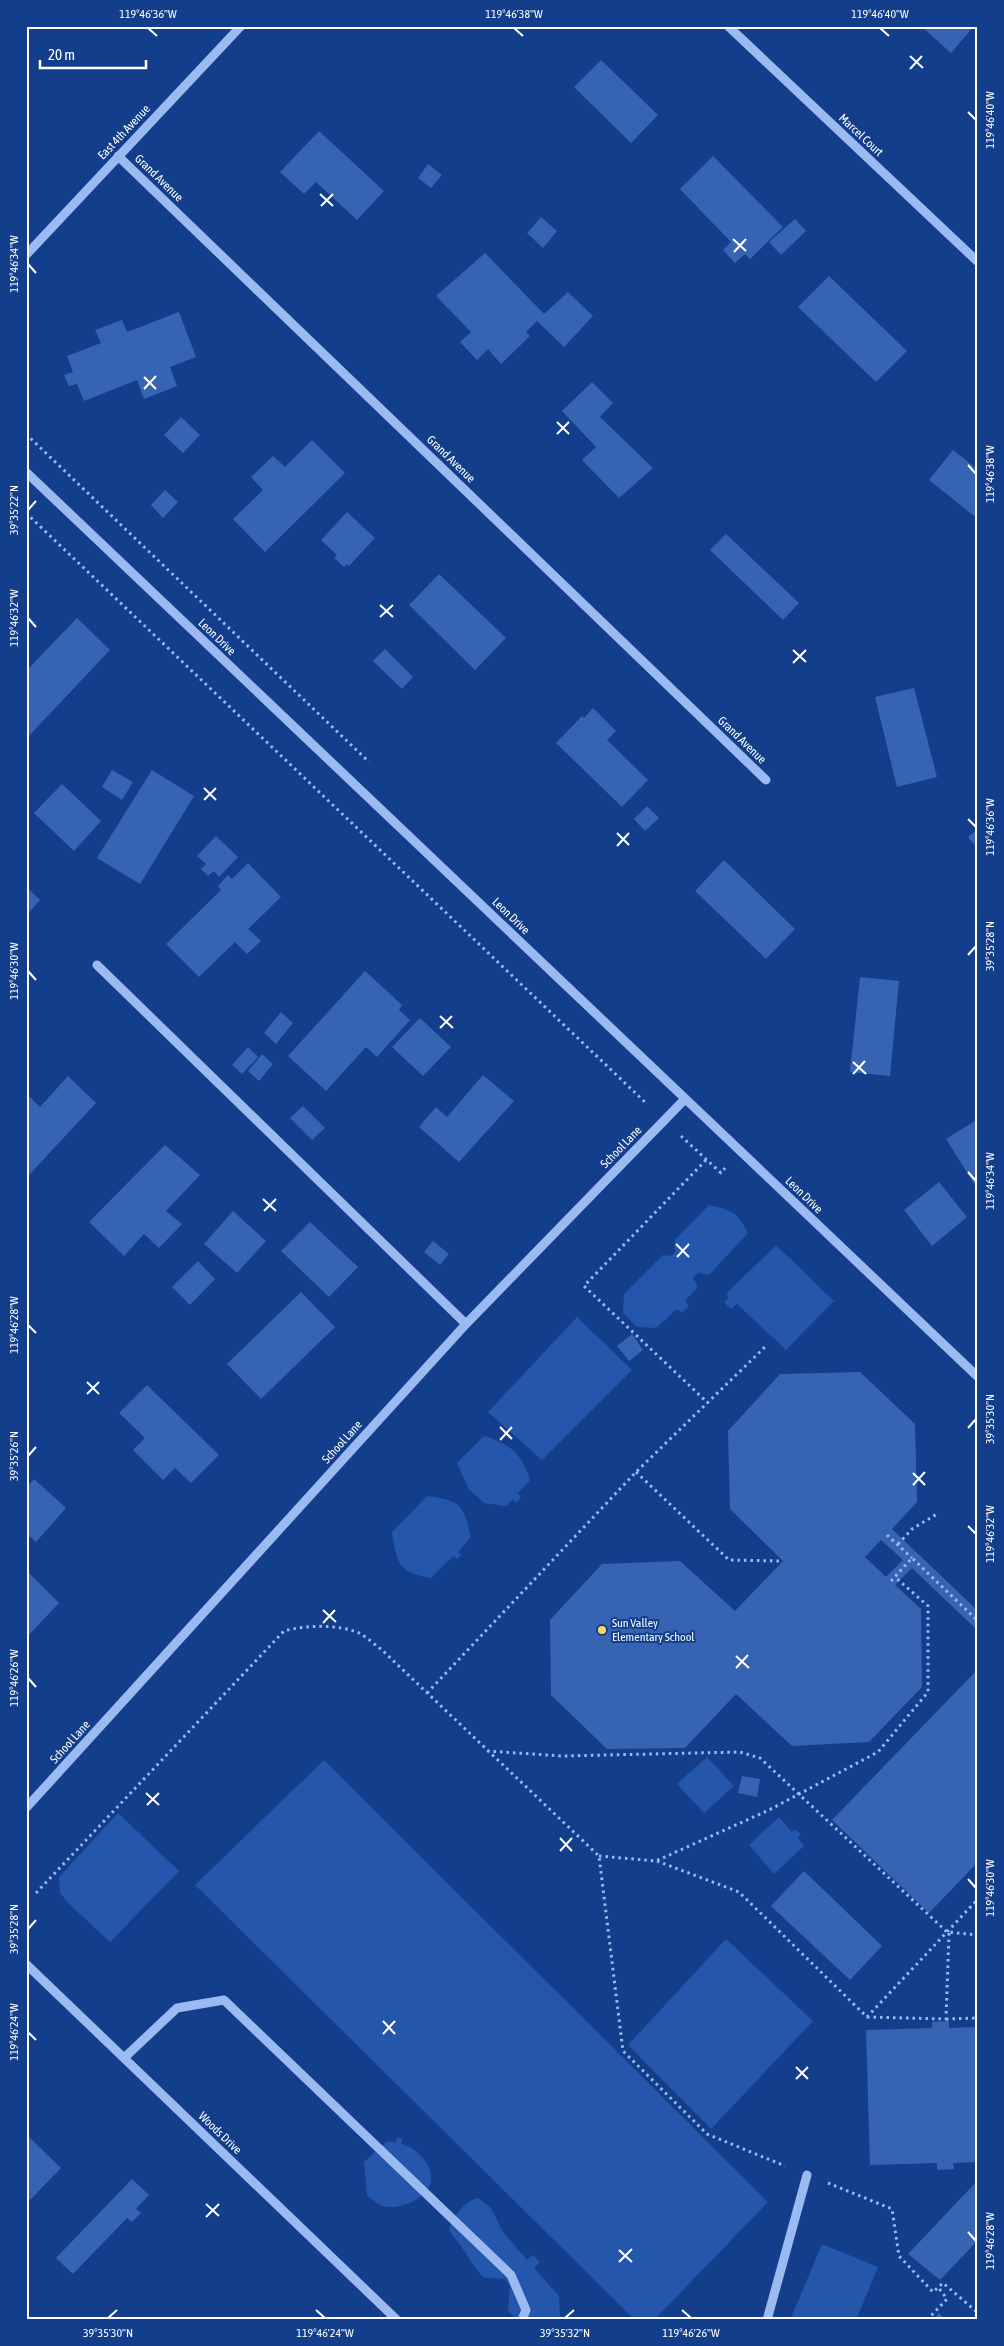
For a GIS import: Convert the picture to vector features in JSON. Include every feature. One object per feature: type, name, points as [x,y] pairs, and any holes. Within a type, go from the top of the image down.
[{"type":"street","name":"East 4th Avenue","points":[[26,255],[241,26]]},
{"type":"street","name":"Marcel Court","points":[[728,26],[978,262]]},
{"type":"street","name":"Grand Avenue","points":[[118,156],[766,780]]},
{"type":"street","name":"Leon Drive","points":[[26,472],[978,1377]]},
{"type":"street","points":[[97,965],[466,1324]]},
{"type":"street","name":"School Lane","points":[[26,1808],[466,1324],[685,1099]]},
{"type":"street","name":"Woods Drive","points":[[26,1964],[397,2320]]},
{"type":"street","points":[[124,2058],[176,2008],[224,2000],[511,2275],[526,2310],[522,2320]]},
{"type":"street","points":[[767,2320],[807,2175]]},
{"type":"path","points":[[26,513],[721,1173]]},
{"type":"path","points":[[706,1160],[584,1286],[708,1404]]},
{"type":"path","points":[[427,1693],[636,1472],[766,1346]]},
{"type":"path","points":[[636,1472],[729,1560],[783,1561]]},
{"type":"path","points":[[898,1544],[912,1529],[937,1514]]},
{"type":"path","points":[[886,1535],[898,1544],[978,1621]]},
{"type":"path","points":[[891,1581],[912,1558]]},
{"type":"path","points":[[656,1861],[801,1794],[878,1752],[928,1692],[928,1606],[895,1577]]},
{"type":"path","points":[[36,1893],[284,1631],[302,1626],[330,1627],[359,1633],[382,1650],[599,1856],[656,1861],[739,1892],[867,2017],[978,2018]]},
{"type":"path","points":[[487,1751],[562,1756],[740,1752],[760,1758],[801,1794],[948,1933],[978,1936]]},
{"type":"path","points":[[599,1856],[623,2051],[707,2134],[892,2210],[899,2256],[933,2292],[943,2283],[977,2312]]},
{"type":"path","points":[[867,2017],[978,1900]]},
{"type":"path","points":[[946,2019],[948,1933]]},
{"type":"path","points":[[927,2320],[947,2299],[938,2287]]},
{"type":"shaded area","points":[[709,1205],[733,1213],[741,1220],[748,1233],[709,1275],[698,1273],[693,1278],[698,1287],[685,1301],[689,1306],[682,1313],[677,1309],[656,1328],[637,1327],[623,1313],[624,1294],[663,1255],[671,1256],[675,1252],[675,1240]]},
{"type":"shaded area","points":[[776,1245],[834,1301],[786,1350],[737,1304],[731,1309],[724,1302],[729,1297],[726,1294]]},
{"type":"shaded area","points":[[577,1317],[632,1370],[542,1460],[488,1412]]},
{"type":"shaded area","points":[[484,1436],[508,1446],[519,1456],[527,1471],[530,1480],[518,1493],[521,1497],[516,1503],[513,1499],[506,1506],[484,1503],[468,1488],[457,1463]]},
{"type":"shaded area","points":[[427,1496],[448,1500],[459,1506],[466,1517],[471,1537],[458,1552],[461,1555],[457,1559],[453,1556],[431,1578],[411,1573],[405,1569],[395,1551],[392,1532]]},
{"type":"shaded area","points":[[707,1757],[734,1786],[704,1813],[677,1784]]},
{"type":"shaded area","points":[[324,1760],[768,2202],[654,2320],[635,2320],[195,1885]]},
{"type":"shaded area","points":[[118,1813],[179,1871],[110,1942],[69,1904],[60,1893],[59,1877]]},
{"type":"shaded area","points":[[779,1817],[792,1832],[795,1829],[801,1834],[798,1838],[804,1846],[774,1874],[749,1845]]},
{"type":"shaded area","points":[[726,1939],[813,2021],[711,2129],[628,2045]]},
{"type":"shaded area","points":[[397,2138],[403,2138],[401,2144],[412,2149],[422,2157],[429,2168],[431,2181],[425,2193],[412,2202],[397,2207],[383,2206],[367,2195],[364,2162],[386,2142],[396,2142]]},
{"type":"shaded area","points":[[478,2198],[491,2208],[503,2232],[527,2260],[533,2255],[540,2262],[534,2268],[559,2296],[560,2318],[558,2320],[516,2320],[508,2310],[510,2286],[505,2279],[484,2278],[452,2235],[449,2229],[453,2219],[464,2206]]},
{"type":"shaded area","points":[[822,2244],[878,2267],[856,2320],[790,2320]]},
{"type":"building","points":[[921,26],[974,26],[951,53]]},
{"type":"building","points":[[601,60],[658,115],[631,143],[574,87]]},
{"type":"building","points":[[319,131],[384,191],[357,220],[316,182],[304,194],[280,172]]},
{"type":"building","points":[[713,156],[783,227],[750,259],[745,254],[735,263],[723,250],[731,242],[680,189]]},
{"type":"building","points":[[428,164],[442,175],[431,188],[418,178]]},
{"type":"building","points":[[541,217],[557,231],[543,248],[527,233]]},
{"type":"building","points":[[795,219],[806,231],[781,255],[769,242]]},
{"type":"building","points":[[485,253],[544,314],[568,292],[593,316],[564,347],[537,321],[526,332],[530,336],[501,364],[488,349],[477,360],[460,342],[471,332],[436,296]]},
{"type":"building","points":[[829,276],[907,351],[876,382],[798,307]]},
{"type":"building","points":[[179,312],[196,357],[170,367],[177,386],[144,399],[137,380],[84,401],[77,384],[69,386],[64,375],[73,372],[67,356],[101,343],[95,330],[122,320],[127,332]]},
{"type":"building","points":[[592,382],[613,403],[600,417],[653,468],[619,498],[582,460],[596,447],[562,411]]},
{"type":"building","points":[[181,417],[200,435],[183,453],[164,435]]},
{"type":"building","points":[[312,440],[345,473],[265,552],[233,519],[263,490],[251,477],[273,456],[285,467]]},
{"type":"building","points":[[953,450],[978,470],[978,519],[929,480]]},
{"type":"building","points":[[165,490],[178,502],[163,518],[151,505]]},
{"type":"building","points":[[347,512],[375,538],[349,566],[347,564],[344,567],[334,558],[337,555],[321,540]]},
{"type":"building","points":[[726,534],[799,603],[783,620],[710,550]]},
{"type":"building","points":[[439,574],[506,638],[475,670],[409,605]]},
{"type":"building","points":[[77,618],[110,650],[26,739],[26,671]]},
{"type":"building","points":[[385,649],[413,677],[402,689],[373,661]]},
{"type":"building","points":[[914,688],[937,777],[897,787],[875,697]]},
{"type":"building","points":[[593,708],[616,731],[607,740],[648,780],[622,807],[556,743],[582,716],[584,718]]},
{"type":"building","points":[[112,770],[133,782],[122,800],[102,787]]},
{"type":"building","points":[[152,770],[194,796],[140,884],[97,858]]},
{"type":"building","points":[[62,784],[101,821],[74,851],[34,813]]},
{"type":"building","points":[[647,806],[659,818],[645,831],[634,819]]},
{"type":"building","points":[[978,829],[978,849],[968,837]]},
{"type":"building","points":[[216,836],[238,857],[219,877],[214,871],[208,876],[201,869],[206,864],[197,856]]},
{"type":"building","points":[[724,860],[795,929],[766,959],[695,891]]},
{"type":"building","points":[[248,863],[281,897],[248,929],[261,941],[247,954],[235,942],[199,977],[166,944],[221,890],[218,886],[228,875],[232,879]]},
{"type":"building","points":[[26,887],[40,900],[26,916]]},
{"type":"building","points":[[365,971],[402,1005],[399,1010],[410,1020],[377,1057],[366,1047],[326,1091],[288,1056]]},
{"type":"building","points":[[860,977],[899,981],[890,1076],[850,1072]]},
{"type":"building","points":[[281,1012],[293,1023],[276,1044],[264,1033]]},
{"type":"building","points":[[420,1018],[451,1047],[423,1076],[392,1047]]},
{"type":"building","points":[[248,1047],[258,1057],[242,1074],[232,1065]]},
{"type":"building","points":[[262,1054],[273,1064],[259,1081],[248,1071]]},
{"type":"building","points":[[483,1075],[514,1101],[459,1162],[419,1127],[436,1107],[447,1117]]},
{"type":"building","points":[[68,1076],[96,1103],[29,1175],[26,1172],[26,1101],[30,1097],[40,1107]]},
{"type":"building","points":[[303,1106],[325,1128],[312,1140],[290,1118]]},
{"type":"building","points":[[978,1119],[978,1190],[946,1139]]},
{"type":"building","points":[[165,1145],[200,1175],[166,1211],[182,1224],[159,1248],[144,1234],[124,1256],[89,1222]]},
{"type":"building","points":[[939,1182],[967,1217],[932,1246],[904,1210]]},
{"type":"building","points":[[233,1211],[266,1241],[237,1273],[204,1244]]},
{"type":"building","points":[[310,1222],[358,1267],[329,1297],[281,1251]]},
{"type":"building","points":[[433,1241],[449,1254],[440,1265],[424,1252]]},
{"type":"building","points":[[198,1261],[215,1279],[190,1305],[172,1287]]},
{"type":"building","points":[[301,1292],[335,1327],[261,1399],[227,1364]]},
{"type":"building","points":[[632,1334],[643,1350],[629,1361],[617,1346]]},
{"type":"building","points":[[860,1372],[915,1424],[917,1502],[892,1529],[978,1611],[978,1631],[912,1568],[895,1585],[921,1609],[922,1687],[869,1742],[792,1746],[736,1694],[685,1748],[607,1749],[551,1695],[550,1620],[602,1564],[680,1561],[735,1611],[783,1561],[730,1509],[728,1431],[780,1374]],"holes":[[[881,1540],[903,1560],[886,1577],[865,1557]]]},
{"type":"building","points":[[147,1385],[219,1455],[191,1483],[175,1468],[163,1480],[133,1450],[145,1438],[119,1413]]},
{"type":"building","points":[[34,1479],[66,1508],[36,1542],[26,1533],[26,1488]]},
{"type":"building","points":[[26,1570],[59,1603],[26,1638]]},
{"type":"building","points":[[978,1669],[978,1862],[929,1913],[832,1820]]},
{"type":"building","points":[[742,1776],[760,1779],[757,1797],[738,1793]]},
{"type":"building","points":[[804,1871],[882,1946],[850,1980],[771,1906]]},
{"type":"building","points":[[949,2021],[949,2028],[978,2027],[978,2162],[953,2163],[954,2169],[937,2170],[937,2163],[870,2165],[866,2030],[932,2028],[932,2022]]},
{"type":"building","points":[[26,2134],[61,2168],[30,2200],[26,2197]]},
{"type":"building","points":[[132,2179],[149,2195],[136,2209],[141,2213],[132,2222],[127,2218],[73,2274],[56,2258]]},
{"type":"building","points":[[978,2180],[978,2240],[940,2280],[908,2254]]},
{"type":"building","points":[[939,2313],[946,2320],[933,2320]]},
{"type":"place","name":"Sun Valley Elementary School","points":[[602,1630]]}]
